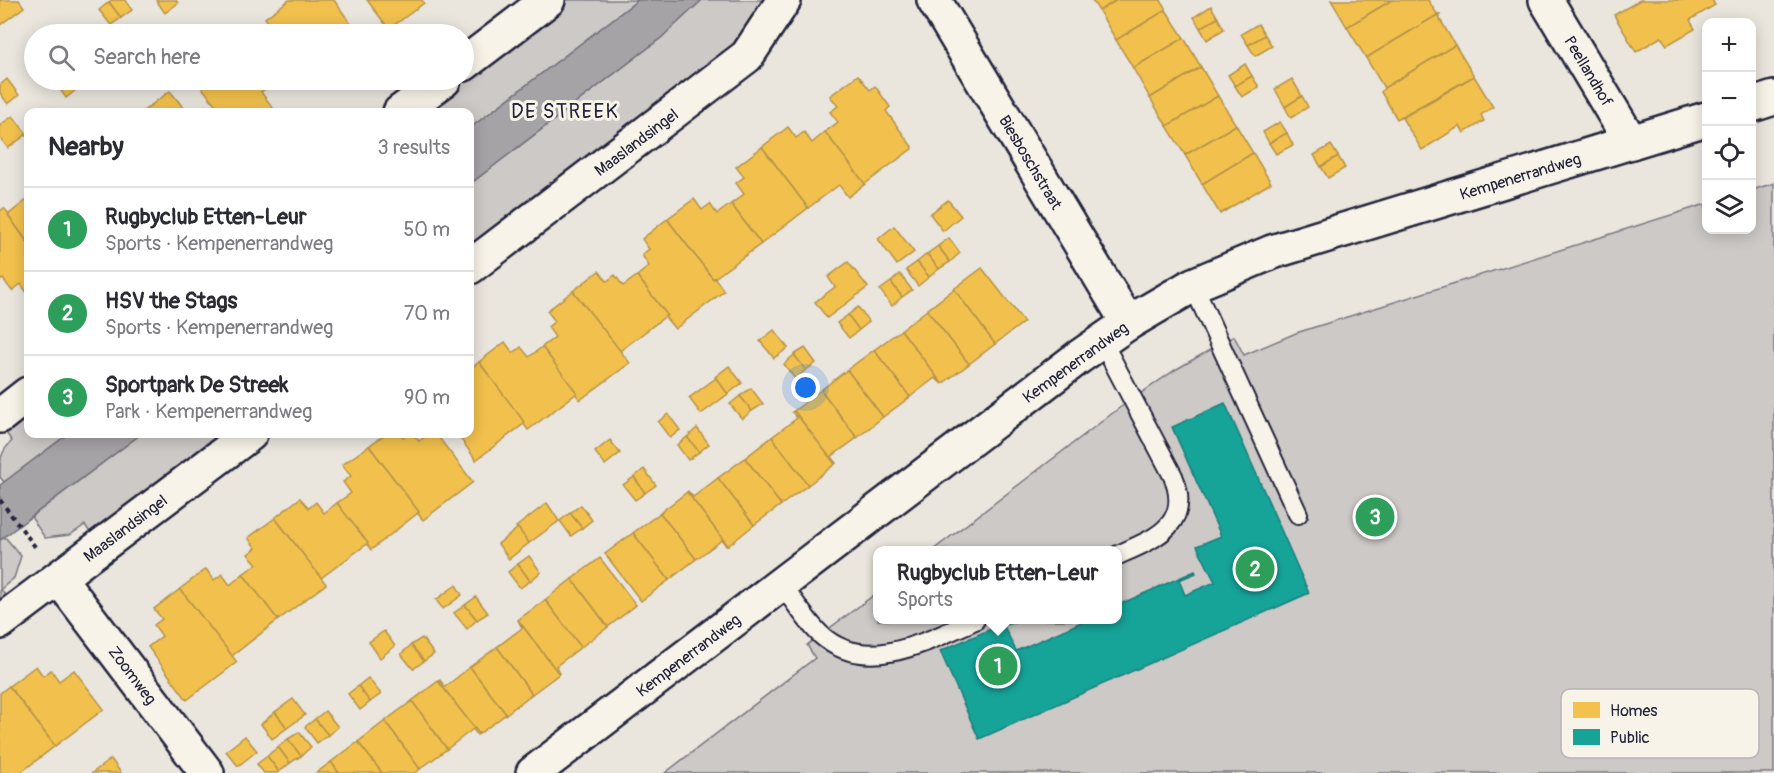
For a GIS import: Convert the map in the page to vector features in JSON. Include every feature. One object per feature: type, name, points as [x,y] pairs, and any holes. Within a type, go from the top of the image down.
[{"type":"street","points":[[474,56],[548,0]]},
{"type":"street","name":"Maaslandsingel","points":[[474,264],[747,56],[784,0]]},
{"type":"street","name":"Biesboschstraat","points":[[934,0],[1115,332]]},
{"type":"street","name":"Peellandhof","points":[[1546,0],[1631,142]]},
{"type":"street","points":[[406,108],[430,90]]},
{"type":"street","points":[[1756,104],[1774,98]]},
{"type":"street","name":"Kempenerrandweg","points":[[533,773],[1115,332],[1193,285],[1272,252],[1702,121]]},
{"type":"street","points":[[0,416],[24,397]]},
{"type":"street","name":"Maaslandsingel","points":[[0,622],[245,438]]},
{"type":"street","name":"Zoomweg","points":[[59,578],[207,773]]},
{"type":"lane","points":[[1193,285],[1298,514]]},
{"type":"lane","points":[[1115,332],[1179,496],[1176,514],[1165,531],[1148,542],[1122,553]]},
{"type":"lane","points":[[781,584],[821,634],[840,648],[862,653],[890,653],[918,645],[966,624]]},
{"type":"path","points":[[0,500],[33,545]]},
{"type":"shaded area","points":[[567,0],[638,0],[474,125],[474,108],[424,108],[448,90],[474,90],[474,70]]},
{"type":"shaded area","points":[[638,0],[702,0],[661,38],[474,181],[474,125]]},
{"type":"shaded area","points":[[702,0],[770,0],[743,42],[474,249],[474,181],[661,38]]},
{"type":"shaded area","points":[[1774,183],[1774,773],[665,773],[815,658],[807,645],[873,596],[873,624],[1122,624],[1122,546],[938,546],[1118,409],[1175,370],[1234,336],[1244,355],[1296,333],[1702,205],[1702,234],[1756,234],[1756,189]]},
{"type":"shaded area","points":[[24,412],[24,438],[63,438],[4,482],[0,477],[1,461],[5,449],[12,441],[3,429]]},
{"type":"shaded area","points":[[63,438],[136,438],[0,540],[0,485]]},
{"type":"shaded area","points":[[136,438],[225,438],[93,537],[85,525],[70,535],[45,538],[31,517]]},
{"type":"shaded area","points":[[5,537],[21,556],[14,578],[1,589],[9,601],[0,608],[0,540]]},
{"type":"building: Homes","points":[[0,0],[19,0],[24,7],[0,25]]},
{"type":"building: Homes","points":[[125,0],[132,10],[121,18],[109,2]]},
{"type":"building: Homes","points":[[156,0],[176,0],[178,3],[165,13]]},
{"type":"building: Homes","points":[[289,0],[334,0],[351,24],[270,24],[265,18]]},
{"type":"building: Homes","points":[[367,0],[422,0],[424,3],[396,24],[385,24]]},
{"type":"building: Homes","points":[[1092,0],[1117,0],[1099,11]]},
{"type":"building: Homes","points":[[1117,0],[1161,0],[1166,10],[1116,40],[1099,11]]},
{"type":"building: Homes","points":[[1331,0],[1392,0],[1347,27]]},
{"type":"building: Homes","points":[[1392,0],[1428,0],[1439,14],[1366,58],[1347,27]]},
{"type":"building: Homes","points":[[1640,0],[1712,0],[1715,5],[1690,20],[1695,29],[1667,45],[1661,37],[1636,52],[1614,15]]},
{"type":"building: Homes","points":[[109,2],[121,18],[110,24],[99,10]]},
{"type":"building: Homes","points":[[1211,6],[1218,18],[1200,28],[1194,17]]},
{"type":"building: Homes","points":[[1166,10],[1184,38],[1133,68],[1116,40]]},
{"type":"building: Homes","points":[[1439,14],[1438,16],[1455,45],[1384,88],[1366,58]]},
{"type":"building: Homes","points":[[1218,18],[1224,29],[1207,40],[1200,28]]},
{"type":"building: Homes","points":[[1258,24],[1265,35],[1248,45],[1241,34]]},
{"type":"building: Homes","points":[[1265,35],[1272,46],[1255,56],[1248,45]]},
{"type":"building: Homes","points":[[1184,38],[1201,67],[1150,98],[1133,68]]},
{"type":"building: Homes","points":[[1455,45],[1474,76],[1397,119],[1381,92],[1384,88]]},
{"type":"building: Homes","points":[[1245,64],[1252,76],[1235,86],[1228,75]]},
{"type":"building: Homes","points":[[1201,67],[1218,96],[1167,126],[1150,98]]},
{"type":"building: Homes","points":[[858,75],[870,90],[875,86],[890,107],[886,111],[913,148],[865,184],[825,132],[838,122],[830,112],[838,106],[830,96]]},
{"type":"building: Homes","points":[[1252,76],[1259,87],[1242,97],[1235,86]]},
{"type":"building: Homes","points":[[1474,76],[1493,107],[1481,115],[1484,121],[1464,133],[1460,126],[1422,150],[1402,118]]},
{"type":"building: Homes","points":[[7,79],[19,95],[8,104],[0,93],[0,85]]},
{"type":"building: Homes","points":[[1292,79],[1302,96],[1285,107],[1275,89]]},
{"type":"building: Homes","points":[[60,90],[76,90],[66,98]]},
{"type":"building: Homes","points":[[204,90],[264,90],[261,92],[273,108],[218,108]]},
{"type":"building: Homes","points":[[170,91],[184,108],[147,108]]},
{"type":"building: Homes","points":[[1218,96],[1236,125],[1185,155],[1167,126]]},
{"type":"building: Homes","points":[[1302,96],[1308,107],[1291,118],[1285,107]]},
{"type":"building: Homes","points":[[13,116],[24,130],[24,136],[8,148],[0,138],[0,125]]},
{"type":"building: Homes","points":[[1280,122],[1287,133],[1269,143],[1263,132]]},
{"type":"building: Homes","points":[[1236,125],[1253,153],[1202,184],[1185,155]]},
{"type":"building: Homes","points":[[788,127],[796,138],[804,132],[812,143],[825,132],[865,184],[848,197],[839,185],[808,208],[762,147]]},
{"type":"building: Homes","points":[[1287,133],[1293,145],[1276,154],[1269,143]]},
{"type":"building: Homes","points":[[1331,145],[1338,156],[1321,167],[1314,155]]},
{"type":"building: Homes","points":[[762,147],[808,208],[761,244],[731,204],[744,194],[736,183],[744,177],[736,167]]},
{"type":"building: Homes","points":[[1253,153],[1271,183],[1220,214],[1202,184]]},
{"type":"building: Homes","points":[[1338,156],[1345,168],[1328,178],[1321,167]]},
{"type":"building: Homes","points":[[694,199],[702,210],[710,204],[717,214],[731,204],[761,244],[713,279],[667,219]]},
{"type":"building: Homes","points":[[948,200],[961,216],[943,231],[930,214]]},
{"type":"building: Homes","points":[[24,202],[24,237],[8,215]]},
{"type":"building: Homes","points":[[4,208],[24,237],[24,288],[21,284],[12,291],[3,279],[0,281],[0,211]]},
{"type":"building: Homes","points":[[667,219],[724,291],[675,329],[637,276],[649,266],[642,255],[649,249],[642,239]]},
{"type":"building: Homes","points":[[894,226],[914,252],[897,265],[878,239]]},
{"type":"building: Homes","points":[[949,238],[960,253],[950,262],[938,246]]},
{"type":"building: Homes","points":[[938,246],[950,262],[939,269],[927,254]]},
{"type":"building: Homes","points":[[927,254],[939,269],[929,277],[917,262]]},
{"type":"building: Homes","points":[[848,262],[868,287],[827,318],[815,302],[835,287],[828,277]]},
{"type":"building: Homes","points":[[917,262],[929,277],[918,286],[906,270]]},
{"type":"building: Homes","points":[[982,268],[1024,322],[995,344],[954,289]]},
{"type":"building: Homes","points":[[599,271],[607,281],[615,275],[623,286],[637,276],[667,315],[620,351],[573,291]]},
{"type":"building: Homes","points":[[900,274],[912,290],[902,297],[891,282]]},
{"type":"building: Homes","points":[[891,282],[902,297],[892,306],[880,290]]},
{"type":"building: Homes","points":[[954,289],[995,344],[969,364],[927,310]]},
{"type":"building: Homes","points":[[573,291],[630,363],[580,400],[542,347],[555,337],[548,327],[555,321],[547,311]]},
{"type":"building: Homes","points":[[858,307],[869,322],[859,330],[848,315]]},
{"type":"building: Homes","points":[[927,310],[969,364],[942,384],[901,330]]},
{"type":"building: Homes","points":[[848,315],[859,330],[849,338],[837,323]]},
{"type":"building: Homes","points":[[774,330],[788,348],[774,358],[760,341]]},
{"type":"building: Homes","points":[[901,330],[942,384],[935,378],[910,397],[874,350]]},
{"type":"building: Homes","points":[[505,342],[513,353],[521,347],[529,357],[542,347],[577,393],[528,430],[479,362]]},
{"type":"building: Homes","points":[[805,348],[816,363],[806,370],[794,355]]},
{"type":"building: Homes","points":[[874,350],[910,397],[883,417],[847,370]]},
{"type":"building: Homes","points":[[794,355],[806,370],[795,379],[784,364]]},
{"type":"building: Homes","points":[[479,362],[525,423],[476,460],[460,438],[474,438],[474,366]]},
{"type":"building: Homes","points":[[729,366],[742,383],[728,394],[715,377]]},
{"type":"building: Homes","points":[[847,370],[883,417],[857,438],[821,390]]},
{"type":"building: Homes","points":[[716,378],[728,394],[701,414],[689,398]]},
{"type":"building: Homes","points":[[751,388],[763,404],[752,411],[740,396]]},
{"type":"building: Homes","points":[[821,390],[857,438],[831,457],[835,464],[794,411]]},
{"type":"building: Homes","points":[[740,396],[752,411],[742,419],[730,404]]},
{"type":"building: Homes","points":[[794,411],[835,464],[808,485],[772,437],[797,418],[792,412]]},
{"type":"building: Homes","points":[[668,414],[680,430],[670,438],[658,422]]},
{"type":"building: Homes","points":[[697,428],[709,444],[699,452],[687,437]]},
{"type":"building: Homes","points":[[687,437],[699,452],[688,460],[677,445]]},
{"type":"building: Homes","points":[[772,437],[808,485],[781,505],[745,458]]},
{"type":"building: Homes","points":[[380,438],[416,438],[419,441],[423,438],[439,438],[473,482],[423,520],[369,446]]},
{"type":"building: Homes","points":[[610,440],[620,453],[605,465],[595,452]]},
{"type":"building: Homes","points":[[369,446],[419,512],[371,550],[337,503],[351,493],[343,482],[351,476],[342,465]]},
{"type":"building: Homes","points":[[745,458],[781,505],[754,525],[718,478]]},
{"type":"building: Homes","points":[[644,469],[656,485],[645,493],[634,477]]},
{"type":"building: Homes","points":[[634,477],[645,493],[635,500],[623,485]]},
{"type":"building: Homes","points":[[718,478],[754,525],[728,546],[687,492],[693,497]]},
{"type":"building: Homes","points":[[687,492],[728,546],[722,540],[696,559],[660,513]]},
{"type":"building: Homes","points":[[300,498],[309,508],[316,502],[324,513],[337,503],[368,543],[321,578],[275,518]]},
{"type":"building: Homes","points":[[547,503],[559,521],[529,543],[516,527]]},
{"type":"building: Homes","points":[[581,505],[592,520],[582,528],[570,513]]},
{"type":"building: Homes","points":[[570,513],[582,528],[571,536],[560,521]]},
{"type":"building: Homes","points":[[660,513],[696,559],[669,580],[633,533]]},
{"type":"building: Homes","points":[[275,518],[326,584],[278,620],[243,574],[257,564],[248,554],[256,548],[248,538]]},
{"type":"building: Homes","points":[[518,528],[529,543],[509,559],[498,544]]},
{"type":"building: Homes","points":[[633,533],[669,580],[641,601],[605,554]]},
{"type":"building: Homes","points":[[529,556],[541,572],[530,581],[518,564]]},
{"type":"building: Homes","points":[[600,558],[636,605],[608,627],[572,579]]},
{"type":"building: Homes","points":[[518,564],[530,581],[520,588],[508,572]]},
{"type":"building: Homes","points":[[206,569],[214,580],[222,574],[230,585],[243,574],[278,620],[232,656],[180,589]]},
{"type":"building: Homes","points":[[572,579],[608,627],[581,647],[545,600]]},
{"type":"building: Homes","points":[[456,585],[462,595],[443,609],[436,600]]},
{"type":"building: Homes","points":[[180,589],[237,662],[187,700],[148,647],[162,636],[154,625],[162,619],[154,609]]},
{"type":"building: Homes","points":[[476,597],[488,613],[477,620],[465,605]]},
{"type":"building: Homes","points":[[545,600],[581,647],[556,666],[559,674],[518,620]]},
{"type":"building: Homes","points":[[465,605],[477,620],[467,629],[454,613]]},
{"type":"building: Homes","points":[[518,620],[559,674],[532,694],[497,647],[522,628]]},
{"type":"building: Homes","points":[[384,631],[395,646],[380,658],[369,642]]},
{"type":"building: Homes","points":[[422,638],[434,654],[424,661],[411,645]]},
{"type":"building: Homes","points":[[411,645],[424,661],[413,669],[401,654]]},
{"type":"building: Homes","points":[[497,647],[532,694],[506,714],[470,667]]},
{"type":"building: Homes","points":[[36,666],[43,676],[51,670],[59,681],[74,670],[104,709],[55,746],[9,686]]},
{"type":"building: Homes","points":[[470,667],[506,714],[479,734],[438,681],[440,680],[445,687]]},
{"type":"building: Homes","points":[[368,678],[381,694],[370,702],[358,686]]},
{"type":"building: Homes","points":[[438,681],[479,734],[477,735],[473,729],[447,749],[412,701]]},
{"type":"building: Homes","points":[[9,686],[55,746],[20,773],[0,771],[0,693]]},
{"type":"building: Homes","points":[[358,686],[370,702],[360,710],[348,694]]},
{"type":"building: Homes","points":[[293,699],[305,715],[287,728],[275,712]]},
{"type":"building: Homes","points":[[412,701],[447,749],[420,769],[385,721]]},
{"type":"building: Homes","points":[[325,711],[338,727],[328,735],[315,719]]},
{"type":"building: Homes","points":[[275,712],[287,728],[272,739],[261,724]]},
{"type":"building: Homes","points":[[315,719],[328,735],[317,743],[305,727]]},
{"type":"building: Homes","points":[[385,721],[420,769],[415,773],[382,773],[358,742]]},
{"type":"building: Homes","points":[[299,732],[311,747],[301,756],[288,739]]},
{"type":"building: Homes","points":[[245,736],[257,751],[238,766],[226,751]]},
{"type":"building: Homes","points":[[288,739],[301,756],[290,763],[278,747]]},
{"type":"building: Homes","points":[[358,742],[382,773],[339,773],[331,762]]},
{"type":"building: Homes","points":[[278,747],[290,763],[279,772],[267,756]]},
{"type":"building: Homes","points":[[267,756],[279,772],[264,773],[257,764]]},
{"type":"building: Homes","points":[[111,759],[121,773],[92,773]]},
{"type":"building: Homes","points":[[331,762],[339,773],[316,773]]},
{"type":"building: Public","points":[[1225,403],[1309,593],[979,739],[940,651],[1003,624],[1009,624],[1004,626],[1016,651],[1077,624],[1122,624],[1122,603],[1195,571],[1196,573],[1179,580],[1185,595],[1215,582],[1197,546],[1221,536],[1172,427]]},
{"type":"place","name":"Sportpark De Streek","points":[[1375,517]]},
{"type":"place","name":"HSV the Stags","points":[[1255,569]]},
{"type":"place","name":"Rugbyclub Etten-Leur","points":[[998,666]]},
{"type":"district","name":"DE STREEK","points":[[565,111]]}]
